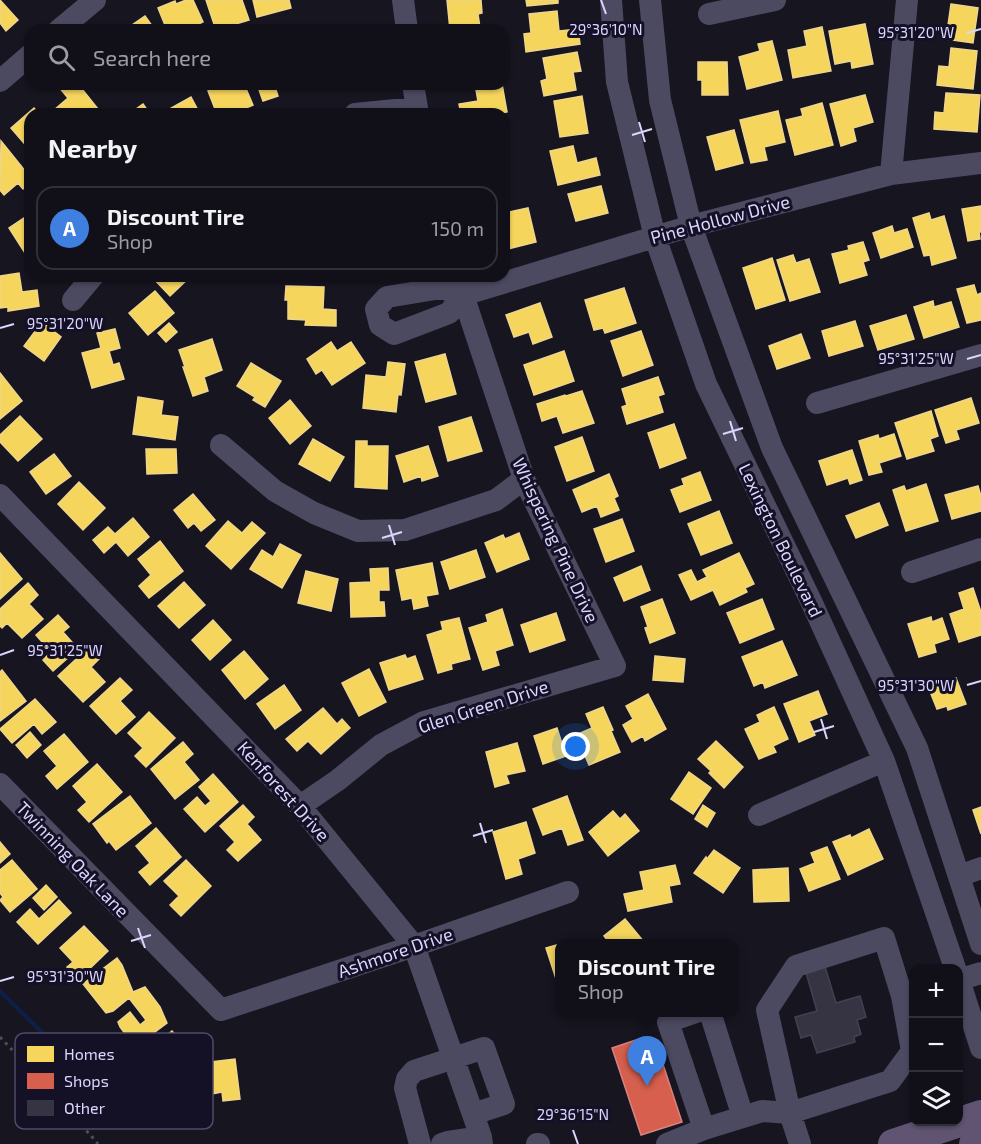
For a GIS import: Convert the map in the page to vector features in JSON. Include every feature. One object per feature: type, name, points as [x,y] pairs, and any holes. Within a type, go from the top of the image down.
[{"type":"main road","points":[[893,1144],[981,1115]]},
{"type":"main road","points":[[974,1144],[981,1142]]},
{"type":"street","points":[[66,24],[95,0]]},
{"type":"street","points":[[403,0],[406,24]]},
{"type":"street","name":"Lexington Boulevard","points":[[611,0],[617,82],[655,237],[706,384],[811,601],[884,761],[954,964]]},
{"type":"street","name":"Lexington Boulevard","points":[[650,0],[660,100],[691,226],[772,448],[917,748],[981,944]]},
{"type":"street","points":[[709,14],[776,0]]},
{"type":"street","points":[[891,174],[907,0]]},
{"type":"street","points":[[0,81],[24,60]]},
{"type":"street","points":[[414,90],[417,108]]},
{"type":"street","name":"Pine Hollow Drive","points":[[510,273],[891,174],[981,163]]},
{"type":"street","points":[[73,300],[88,282]]},
{"type":"street","name":"Whispering Pine Drive","points":[[461,285],[524,479],[615,666]]},
{"type":"street","points":[[817,403],[981,355]]},
{"type":"street","points":[[221,445],[275,490],[314,513],[358,531],[405,530],[496,500],[524,479]]},
{"type":"street","name":"Kenforest Drive","points":[[0,495],[300,806],[414,946],[482,1142]]},
{"type":"street","points":[[774,525],[803,511]]},
{"type":"street","points":[[912,572],[981,549]]},
{"type":"street","name":"Glen Green Drive","points":[[300,806],[338,780],[381,745],[424,722],[615,666]]},
{"type":"street","points":[[759,815],[884,761]]},
{"type":"street","name":"Twinning Oak Lane","points":[[0,784],[221,1010]]},
{"type":"street","points":[[904,815],[936,803]]},
{"type":"street","points":[[959,876],[981,868]]},
{"type":"street","name":"Ashmore Drive","points":[[221,1010],[568,892]]},
{"type":"street","points":[[667,1144],[704,1129],[762,1111],[790,1113],[890,1082],[912,1051],[908,994],[884,938],[796,966],[767,1010],[790,1113],[800,1144]]},
{"type":"street","points":[[963,978],[981,973]]},
{"type":"street","points":[[963,992],[981,1048]]},
{"type":"street","points":[[682,1017],[668,1022],[704,1129]]},
{"type":"street","points":[[712,1017],[743,1117]]},
{"type":"street","points":[[420,1144],[405,1088],[407,1078],[414,1071],[484,1048],[504,1104],[473,1114]]},
{"type":"street","points":[[442,1144],[482,1142]]},
{"type":"path","points":[[0,1037],[15,1053]]},
{"type":"path","points":[[85,1129],[98,1144]]},
{"type":"building: Homes","points":[[0,0],[18,20],[6,31],[0,23]]},
{"type":"building: Homes","points":[[193,0],[203,22],[165,24],[158,8],[175,1],[176,4]]},
{"type":"building: Homes","points":[[206,0],[242,0],[249,20],[236,24],[214,24]]},
{"type":"building: Homes","points":[[253,0],[289,0],[291,8],[257,17]]},
{"type":"building: Homes","points":[[447,0],[481,0],[482,13],[478,14],[479,24],[449,24]]},
{"type":"building: Homes","points":[[526,0],[558,0],[558,3],[527,6]]},
{"type":"building: Homes","points":[[951,4],[978,8],[973,43],[946,39]]},
{"type":"building: Homes","points":[[557,11],[559,31],[578,29],[580,44],[526,52],[524,34],[531,33],[529,14]]},
{"type":"building: Homes","points":[[145,16],[151,24],[133,24]]},
{"type":"building: Homes","points":[[865,24],[873,64],[852,68],[851,61],[835,64],[829,31]]},
{"type":"building: Homes","points":[[822,27],[831,71],[793,78],[788,50],[807,46],[804,31]]},
{"type":"building: Homes","points":[[772,41],[782,80],[747,89],[739,57],[760,51],[758,44]]},
{"type":"building: Homes","points":[[951,48],[977,51],[973,89],[937,85],[939,66],[949,67]]},
{"type":"building: Homes","points":[[577,52],[581,71],[573,72],[576,90],[544,96],[541,81],[547,79],[543,58]]},
{"type":"building: Homes","points":[[698,62],[727,62],[728,95],[702,95],[702,80],[698,80]]},
{"type":"building: Homes","points":[[61,90],[83,90],[97,108],[56,108],[68,98]]},
{"type":"building: Homes","points":[[247,90],[253,105],[246,108],[215,108],[208,91]]},
{"type":"building: Homes","points":[[259,90],[276,90],[278,96],[263,101]]},
{"type":"building: Homes","points":[[476,90],[503,90],[506,108],[460,108],[459,104],[478,101]]},
{"type":"building: Homes","points":[[946,93],[980,95],[977,132],[934,129],[935,112],[944,113]]},
{"type":"building: Homes","points":[[865,95],[873,122],[853,128],[856,141],[841,146],[830,104]]},
{"type":"building: Homes","points":[[582,96],[588,133],[560,137],[554,101]]},
{"type":"building: Homes","points":[[191,97],[197,108],[171,108]]},
{"type":"building: Homes","points":[[822,103],[833,145],[795,155],[786,120],[803,116],[801,109]]},
{"type":"building: Homes","points":[[778,111],[785,142],[764,147],[767,160],[751,163],[740,120]]},
{"type":"building: Homes","points":[[24,117],[24,143],[11,128]]},
{"type":"building: Homes","points":[[734,130],[743,163],[716,170],[707,137]]},
{"type":"building: Homes","points":[[1,141],[24,170],[24,188],[18,183],[4,195],[0,190]]},
{"type":"building: Homes","points":[[573,146],[577,163],[596,158],[600,175],[558,185],[550,151]]},
{"type":"building: Homes","points":[[601,186],[608,213],[576,221],[568,194]]},
{"type":"building: Homes","points":[[981,206],[980,239],[968,241],[962,209]]},
{"type":"building: Homes","points":[[528,208],[536,242],[510,248],[510,212]]},
{"type":"building: Homes","points":[[929,213],[931,220],[944,216],[956,258],[932,265],[930,255],[924,256],[913,218]]},
{"type":"building: Homes","points":[[24,218],[24,251],[9,228]]},
{"type":"building: Homes","points":[[892,226],[894,233],[907,229],[913,247],[881,258],[873,233]]},
{"type":"building: Homes","points":[[863,242],[869,260],[863,262],[867,275],[840,283],[832,254],[849,250],[848,246]]},
{"type":"building: Homes","points":[[793,255],[796,263],[809,259],[820,292],[790,301],[777,260]]},
{"type":"building: Homes","points":[[772,258],[785,300],[756,309],[743,268]]},
{"type":"building: Homes","points":[[19,273],[22,292],[37,290],[39,306],[8,311],[8,307],[0,308],[0,276]]},
{"type":"building: Homes","points":[[157,282],[185,282],[170,296]]},
{"type":"building: Homes","points":[[974,285],[977,295],[981,293],[981,320],[967,323],[957,289]]},
{"type":"building: Homes","points":[[286,286],[324,287],[323,309],[336,310],[336,326],[305,325],[306,320],[288,319],[288,300],[285,300]]},
{"type":"building: Homes","points":[[624,288],[636,323],[605,333],[603,328],[594,330],[585,300]]},
{"type":"building: Homes","points":[[155,291],[174,313],[148,335],[129,313]]},
{"type":"building: Homes","points":[[933,301],[934,307],[951,302],[959,327],[924,338],[914,307]]},
{"type":"building: Homes","points":[[540,303],[552,337],[533,344],[529,332],[514,337],[506,315]]},
{"type":"building: Homes","points":[[906,315],[914,339],[878,350],[870,326]]},
{"type":"building: Homes","points":[[855,321],[863,346],[829,356],[822,331]]},
{"type":"building: Homes","points":[[42,322],[61,337],[44,361],[24,346]]},
{"type":"building: Homes","points":[[169,323],[177,332],[166,342],[158,333]]},
{"type":"building: Homes","points":[[115,329],[120,348],[109,351],[113,365],[119,363],[124,379],[92,388],[82,353],[101,348],[97,333]]},
{"type":"building: Homes","points":[[641,331],[653,365],[623,376],[611,341]]},
{"type":"building: Homes","points":[[801,334],[810,358],[777,369],[769,346]]},
{"type":"building: Homes","points":[[212,339],[222,370],[204,377],[208,391],[193,396],[179,350]]},
{"type":"building: Homes","points":[[331,342],[337,351],[351,342],[365,363],[332,385],[322,370],[316,374],[307,359]]},
{"type":"building: Homes","points":[[564,351],[574,381],[534,395],[524,365]]},
{"type":"building: Homes","points":[[445,354],[456,394],[426,402],[415,362]]},
{"type":"building: Homes","points":[[388,362],[405,364],[396,412],[363,408],[366,375],[386,377]]},
{"type":"building: Homes","points":[[251,363],[281,381],[265,407],[253,400],[255,397],[237,386]]},
{"type":"building: Homes","points":[[0,373],[22,401],[0,419]]},
{"type":"building: Homes","points":[[658,377],[664,394],[658,396],[663,412],[627,424],[622,407],[627,405],[622,389]]},
{"type":"building: Homes","points":[[582,391],[594,423],[563,433],[557,416],[542,421],[537,404]]},
{"type":"building: Homes","points":[[138,397],[163,401],[161,415],[178,417],[175,440],[133,434]]},
{"type":"building: Homes","points":[[971,398],[979,423],[956,430],[959,439],[946,443],[935,410]]},
{"type":"building: Homes","points":[[290,400],[311,426],[290,444],[269,418]]},
{"type":"building: Homes","points":[[931,411],[938,436],[930,439],[934,451],[907,459],[895,423]]},
{"type":"building: Homes","points":[[20,416],[42,439],[18,461],[0,442],[0,435]]},
{"type":"building: Homes","points":[[471,417],[482,451],[448,461],[439,427]]},
{"type":"building: Homes","points":[[674,424],[686,458],[660,468],[648,433]]},
{"type":"building: Homes","points":[[894,434],[901,456],[879,463],[882,472],[869,475],[859,441],[878,435],[879,439]]},
{"type":"building: Homes","points":[[582,437],[594,471],[567,481],[555,447]]},
{"type":"building: Homes","points":[[313,439],[344,457],[330,481],[299,464]]},
{"type":"building: Homes","points":[[356,441],[367,441],[367,446],[388,446],[387,489],[355,487]]},
{"type":"building: Homes","points":[[428,446],[438,476],[422,481],[421,476],[404,482],[396,456]]},
{"type":"building: Homes","points":[[146,449],[176,449],[177,473],[147,474]]},
{"type":"building: Homes","points":[[852,450],[862,480],[850,484],[848,478],[827,485],[819,461]]},
{"type":"building: Homes","points":[[54,454],[71,476],[46,494],[30,472]]},
{"type":"building: Homes","points":[[700,472],[711,500],[680,512],[671,490],[684,485],[682,479]]},
{"type":"building: Homes","points":[[609,474],[618,496],[614,498],[619,510],[601,517],[597,506],[582,512],[573,490]]},
{"type":"building: Homes","points":[[79,482],[105,508],[83,530],[58,504]]},
{"type":"building: Homes","points":[[926,484],[938,521],[906,531],[893,490],[904,486],[906,491]]},
{"type":"building: Homes","points":[[978,486],[981,511],[952,519],[945,495]]},
{"type":"building: Homes","points":[[193,494],[215,520],[201,531],[194,523],[188,528],[174,510]]},
{"type":"building: Homes","points":[[879,503],[888,525],[856,538],[846,516]]},
{"type":"building: Homes","points":[[719,511],[732,543],[701,555],[688,524]]},
{"type":"building: Homes","points":[[133,518],[149,537],[128,556],[116,542],[104,553],[93,540],[108,527],[115,534]]},
{"type":"building: Homes","points":[[622,519],[634,551],[606,562],[594,529]]},
{"type":"building: Homes","points":[[228,521],[242,533],[252,522],[265,533],[231,569],[206,546]]},
{"type":"building: Homes","points":[[519,533],[529,559],[497,572],[485,543],[503,535],[505,539]]},
{"type":"building: Homes","points":[[160,541],[183,571],[149,598],[139,586],[151,575],[138,559]]},
{"type":"building: Homes","points":[[280,544],[301,555],[282,588],[250,569],[262,550],[273,557]]},
{"type":"building: Homes","points":[[476,550],[485,577],[450,589],[441,562]]},
{"type":"building: Homes","points":[[0,553],[22,579],[0,599]]},
{"type":"building: Homes","points":[[739,553],[754,584],[745,588],[747,592],[720,605],[713,590],[691,600],[679,575],[691,570],[697,582],[707,577],[703,570]]},
{"type":"building: Homes","points":[[432,563],[438,594],[426,596],[428,606],[414,609],[412,598],[402,600],[396,570]]},
{"type":"building: Homes","points":[[641,566],[650,590],[624,601],[614,578]]},
{"type":"building: Homes","points":[[388,568],[389,590],[379,590],[379,602],[384,602],[385,616],[351,617],[350,583],[371,582],[370,569]]},
{"type":"building: Homes","points":[[306,571],[338,579],[331,611],[298,603]]},
{"type":"building: Homes","points":[[184,582],[205,605],[179,628],[158,606]]},
{"type":"building: Homes","points":[[28,583],[38,595],[29,604],[43,619],[22,638],[7,623],[2,628],[0,626],[0,609]]},
{"type":"building: Homes","points":[[973,588],[981,612],[981,635],[959,642],[950,614],[964,609],[959,593]]},
{"type":"building: Homes","points":[[662,599],[675,633],[650,643],[645,628],[648,627],[641,607]]},
{"type":"building: Homes","points":[[762,599],[774,629],[740,643],[727,613]]},
{"type":"building: Homes","points":[[502,609],[513,645],[495,651],[499,665],[483,670],[469,628],[488,622],[486,615]]},
{"type":"building: Homes","points":[[556,613],[565,640],[530,652],[521,625]]},
{"type":"building: Homes","points":[[58,615],[69,627],[63,632],[78,649],[53,671],[43,660],[51,652],[36,635]]},
{"type":"building: Homes","points":[[931,617],[932,622],[942,618],[949,639],[934,644],[936,652],[919,657],[908,624]]},
{"type":"building: Homes","points":[[459,618],[470,659],[451,664],[452,669],[438,673],[427,635],[443,630],[441,622]]},
{"type":"building: Homes","points":[[213,620],[231,640],[210,660],[192,640]]},
{"type":"building: Homes","points":[[782,641],[797,675],[765,688],[763,682],[754,686],[742,657]]},
{"type":"building: Homes","points":[[89,647],[100,658],[91,667],[105,682],[83,702],[58,676]]},
{"type":"building: Homes","points":[[244,651],[268,679],[245,699],[222,670]]},
{"type":"building: Homes","points":[[405,655],[407,659],[415,656],[423,679],[389,690],[380,663]]},
{"type":"building: Homes","points":[[655,656],[685,659],[683,682],[653,680]]},
{"type":"building: Homes","points":[[369,669],[386,702],[359,716],[342,683]]},
{"type":"building: Homes","points":[[2,670],[26,701],[0,721],[0,672]]},
{"type":"building: Homes","points":[[120,678],[132,690],[120,701],[135,717],[116,734],[90,706]]},
{"type":"building: Homes","points":[[956,678],[966,704],[948,710],[947,706],[937,709],[929,689]]},
{"type":"building: Homes","points":[[284,685],[301,710],[275,729],[257,704]]},
{"type":"building: Homes","points":[[818,691],[827,714],[809,721],[815,735],[799,742],[784,704]]},
{"type":"building: Homes","points":[[648,694],[666,729],[645,741],[643,736],[632,742],[623,725],[633,719],[626,706]]},
{"type":"building: Homes","points":[[35,699],[56,722],[42,734],[34,724],[12,743],[0,729]]},
{"type":"building: Homes","points":[[603,707],[620,752],[589,765],[576,735],[592,728],[586,714]]},
{"type":"building: Homes","points":[[774,707],[788,739],[773,746],[776,752],[759,759],[745,729],[760,722],[757,715]]},
{"type":"building: Homes","points":[[323,708],[337,724],[342,719],[350,728],[321,754],[308,741],[297,751],[286,739]]},
{"type":"building: Homes","points":[[149,712],[175,738],[146,767],[135,756],[143,748],[128,733]]},
{"type":"building: Homes","points":[[557,728],[566,756],[543,764],[534,736]]},
{"type":"building: Homes","points":[[30,732],[41,745],[27,758],[16,745]]},
{"type":"building: Homes","points":[[64,734],[88,762],[57,789],[46,776],[57,766],[44,751]]},
{"type":"building: Homes","points":[[716,741],[743,767],[724,788],[698,759]]},
{"type":"building: Homes","points":[[183,742],[193,754],[184,762],[199,780],[175,799],[151,769]]},
{"type":"building: Homes","points":[[517,743],[525,771],[506,775],[509,783],[495,787],[486,752]]},
{"type":"building: Homes","points":[[97,764],[122,792],[89,822],[78,810],[87,802],[73,786]]},
{"type":"building: Homes","points":[[689,772],[711,788],[693,814],[671,799]]},
{"type":"building: Homes","points":[[213,774],[238,802],[205,832],[184,809],[197,797],[205,806],[211,801],[199,787]]},
{"type":"building: Homes","points":[[130,796],[151,823],[116,850],[109,841],[107,843],[93,824]]},
{"type":"building: Homes","points":[[567,796],[583,840],[568,845],[562,828],[543,835],[533,809]]},
{"type":"building: Homes","points":[[243,805],[254,817],[247,824],[261,840],[238,861],[227,850],[235,842],[220,826]]},
{"type":"building: Homes","points":[[703,805],[715,813],[707,827],[695,819]]},
{"type":"building: Homes","points":[[981,807],[981,834],[973,810]]},
{"type":"building: Homes","points":[[613,811],[620,819],[625,814],[639,831],[608,856],[589,832]]},
{"type":"building: Homes","points":[[526,822],[535,853],[518,859],[522,874],[506,879],[493,832]]},
{"type":"building: Homes","points":[[156,828],[181,857],[150,885],[139,872],[150,863],[136,846]]},
{"type":"building: Homes","points":[[869,829],[883,859],[848,875],[833,842],[850,835],[851,838]]},
{"type":"building: Homes","points":[[0,842],[10,854],[0,863]]},
{"type":"building: Homes","points":[[827,847],[840,879],[809,891],[800,869],[815,863],[811,853]]},
{"type":"building: Homes","points":[[714,850],[740,868],[723,893],[694,873]]},
{"type":"building: Homes","points":[[12,860],[37,889],[10,912],[0,900],[3,897],[0,893],[0,870]]},
{"type":"building: Homes","points":[[186,860],[211,886],[181,916],[170,905],[179,896],[164,881]]},
{"type":"building: Homes","points":[[675,865],[680,884],[669,886],[672,902],[628,911],[624,894],[644,890],[640,872]]},
{"type":"building: Homes","points":[[788,868],[789,901],[754,902],[753,870]]},
{"type":"building: Homes","points":[[46,885],[57,897],[44,910],[33,898]]},
{"type":"building: Homes","points":[[59,900],[71,913],[38,944],[17,922],[30,909],[39,919]]},
{"type":"building: Homes","points":[[625,919],[642,939],[606,939],[604,936]]},
{"type":"building: Homes","points":[[84,926],[108,951],[79,979],[67,967],[73,962],[60,948]]},
{"type":"building: Homes","points":[[555,945],[555,976],[546,948]]},
{"type":"building: Homes","points":[[117,958],[133,992],[145,987],[160,1007],[167,1023],[154,1033],[124,1033],[118,1022],[130,1012],[140,1025],[146,1020],[129,998],[113,1011],[106,1013],[83,984]]},
{"type":"building: Homes","points":[[235,1059],[240,1099],[223,1101],[222,1092],[213,1094],[213,1062]]},
{"type":"building: Shops","points":[[639,1039],[643,1051],[657,1046],[682,1122],[641,1135],[612,1048]]},
{"type":"building: Other","points":[[824,963],[836,1003],[860,996],[866,1017],[857,1020],[861,1034],[854,1037],[855,1042],[817,1053],[811,1035],[801,1038],[795,1017],[817,1011],[805,969]]},
{"type":"waterway","points":[[0,991],[43,1033]]},
{"type":"place","name":"Discount Tire","points":[[647,1086]]}]
